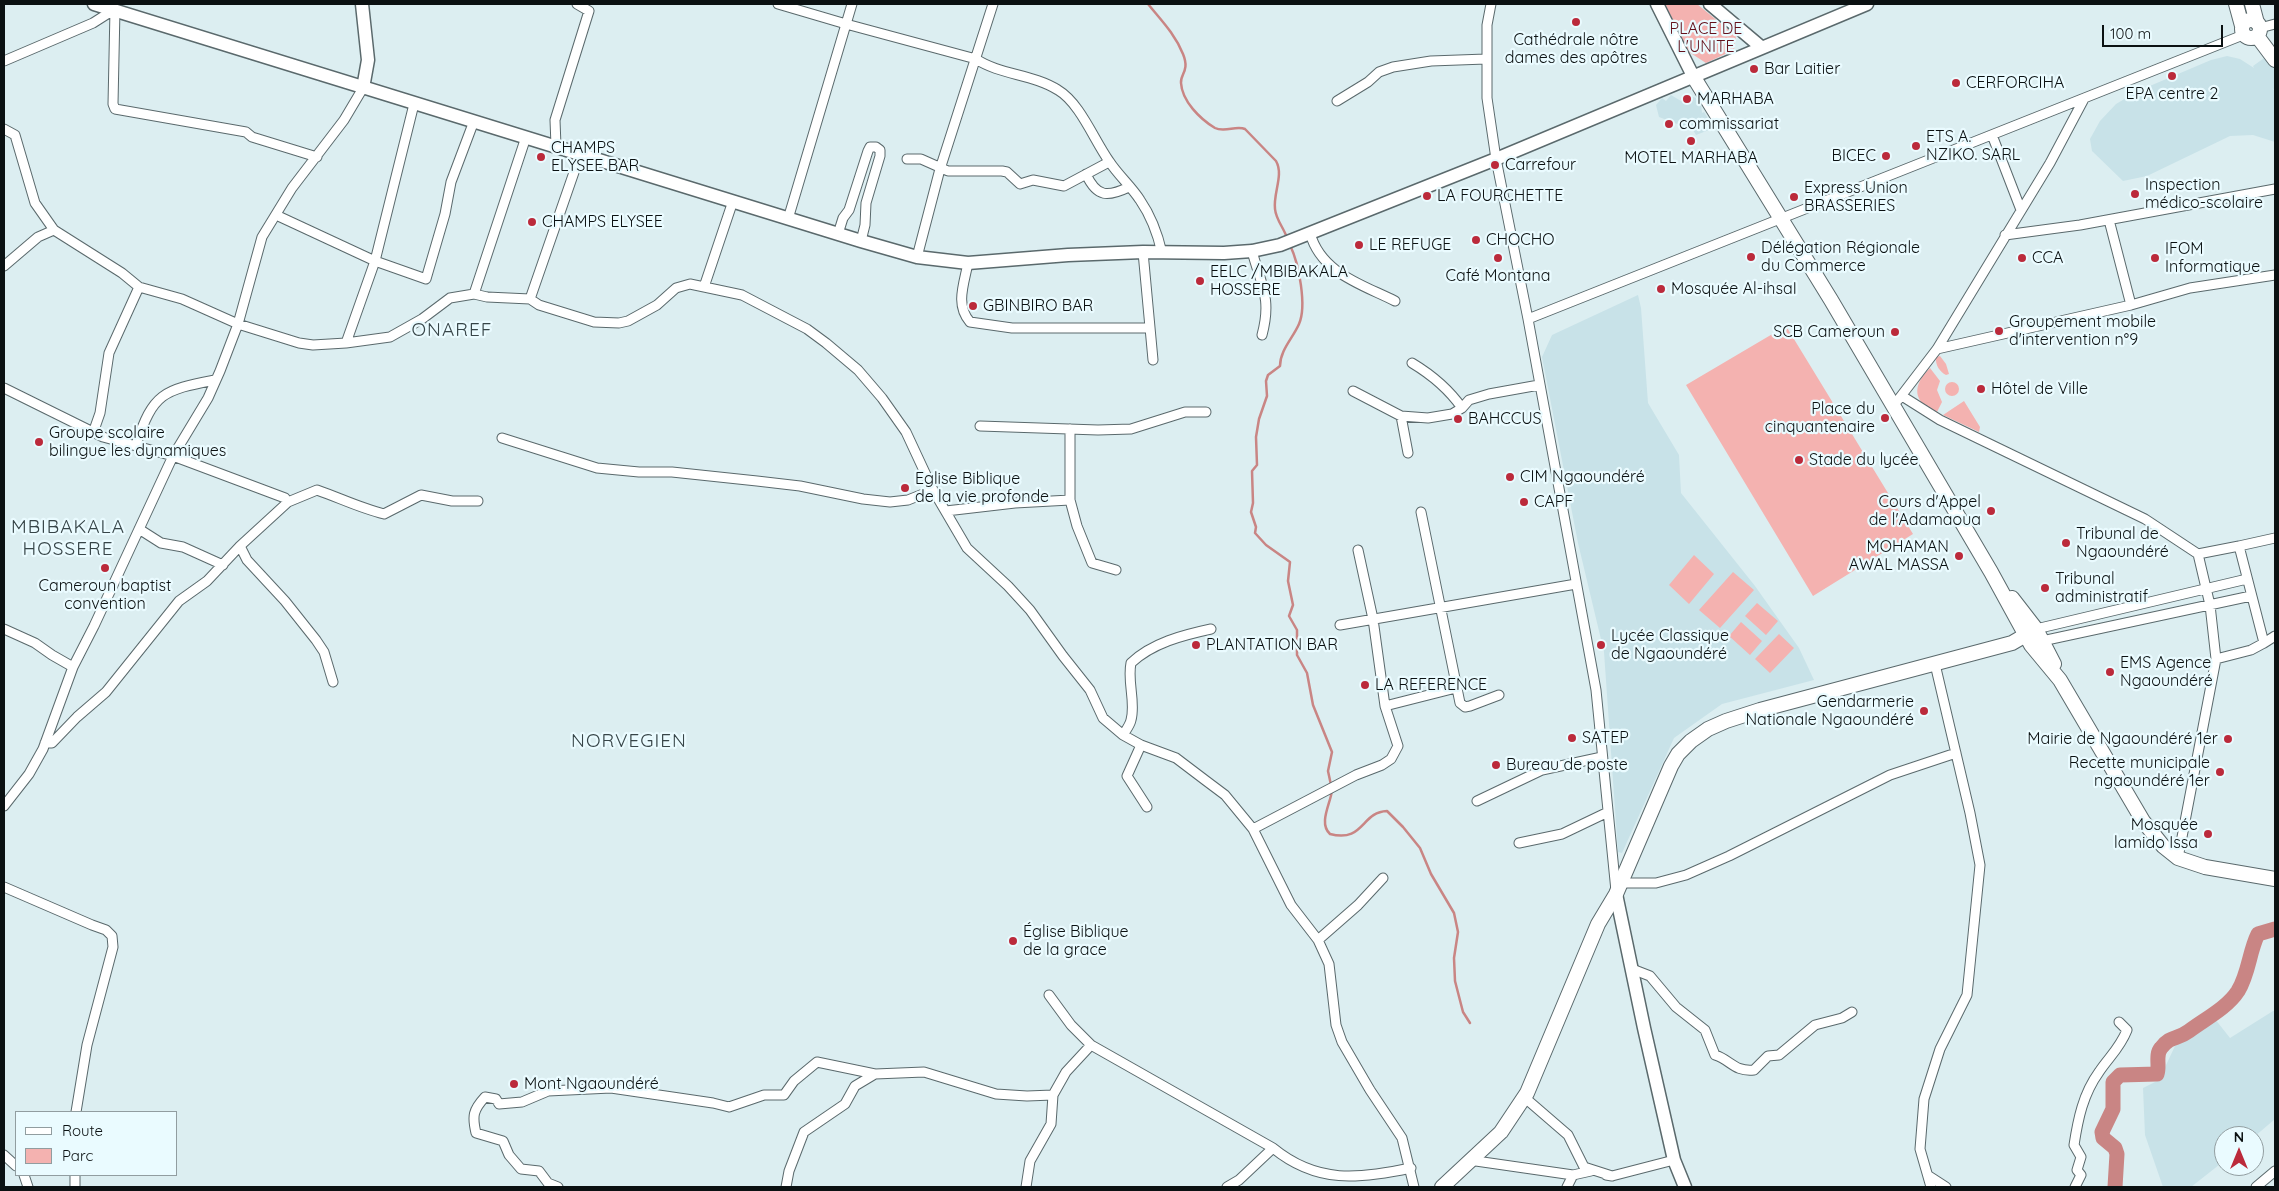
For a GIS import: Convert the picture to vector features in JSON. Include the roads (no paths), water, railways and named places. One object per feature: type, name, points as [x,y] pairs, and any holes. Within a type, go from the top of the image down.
[{"type":"main road","points":[[2236,4],[2252,30],[2275,60]]},
{"type":"main road","points":[[2252,4],[2252,30]]},
{"type":"main road","points":[[1693,76],[1781,219],[1991,572],[2001,583],[2060,680],[2143,821],[2163,846],[2178,858],[2205,867],[2275,879]]},
{"type":"main road","points":[[1442,1187],[1501,1132],[1524,1098],[1598,924],[1618,888],[1675,760],[1691,741],[1708,729],[1760,710],[2033,637]]},
{"type":"street","points":[[94,4],[861,242],[968,263],[1068,255],[1252,251],[1280,245],[1496,159],[1867,4]]},
{"type":"street","points":[[4,806],[29,774],[45,743],[73,666],[173,456],[208,398],[218,376],[238,324],[262,238],[292,188],[344,120],[363,88],[368,60],[362,4]]},
{"type":"street","points":[[556,146],[555,120],[589,11],[577,4]]},
{"type":"street","points":[[778,4],[976,59],[985,65],[1026,75],[1059,90],[1073,103],[1109,162],[1140,200],[1153,225],[1162,253]]},
{"type":"street","points":[[788,219],[852,4]]},
{"type":"street","points":[[918,253],[940,169],[993,4]]},
{"type":"street","points":[[1490,4],[1487,24],[1487,98],[1496,159],[1528,320],[1596,690],[1608,812],[1618,888],[1632,969],[1674,1160],[1685,1187]]},
{"type":"street","points":[[1657,4],[1693,76]]},
{"type":"street","points":[[1710,4],[1761,47]]},
{"type":"street","points":[[4,61],[93,23],[115,9]]},
{"type":"street","points":[[115,9],[113,104],[115,109],[246,132],[252,137],[317,157]]},
{"type":"street","points":[[1528,320],[2084,99],[2252,30],[2275,24]]},
{"type":"street","points":[[1337,101],[1368,82],[1379,72],[1393,67],[1430,61],[1486,59]]},
{"type":"street","points":[[1892,408],[1937,349],[2050,164],[2084,99]]},
{"type":"street","points":[[346,343],[375,261],[414,104]]},
{"type":"street","points":[[276,215],[375,261],[420,279],[426,279],[451,182],[474,121]]},
{"type":"street","points":[[4,130],[15,135],[33,198],[43,216],[54,230],[122,273],[139,287],[182,300],[238,324],[300,343],[314,345],[346,343],[390,337],[422,320],[450,298],[474,294],[487,297],[530,299],[539,305],[594,322],[608,324],[628,321],[657,305],[676,288],[690,284],[742,295],[807,329],[858,370],[882,398],[906,432],[933,490],[967,548],[1008,586],[1030,610],[1090,690],[1103,718],[1124,735],[1141,745],[1176,758],[1225,794],[1253,829],[1291,905],[1318,940],[1329,964],[1336,1024],[1342,1042],[1370,1090],[1402,1138],[1414,1187]]},
{"type":"street","points":[[1992,135],[2021,210]]},
{"type":"street","points":[[474,294],[526,137]]},
{"type":"street","points":[[838,234],[843,218],[849,210],[870,147],[876,147],[880,150],[880,156],[864,215],[865,224],[861,242]]},
{"type":"street","points":[[530,299],[580,155]]},
{"type":"street","points":[[907,159],[921,158],[940,169],[948,171],[1007,172],[1020,184],[1034,180],[1064,186],[1109,162]]},
{"type":"street","points":[[1086,174],[1090,182],[1101,194],[1112,195],[1129,187]]},
{"type":"street","points":[[2005,235],[2109,220],[2275,189]]},
{"type":"street","points":[[704,287],[733,201]]},
{"type":"street","points":[[849,210],[864,215]]},
{"type":"street","points":[[38,237],[43,216]]},
{"type":"street","points":[[2109,220],[2131,305]]},
{"type":"street","points":[[4,266],[38,237],[54,230]]},
{"type":"street","points":[[1310,233],[1320,257],[1334,270],[1395,301]]},
{"type":"street","points":[[1252,251],[1264,282],[1268,304],[1267,320],[1262,335]]},
{"type":"street","points":[[1143,252],[1153,360]]},
{"type":"street","points":[[968,263],[961,304],[965,316],[970,322],[1012,328],[1149,328]]},
{"type":"street","points":[[1937,349],[2131,305],[2190,288],[2275,275]]},
{"type":"street","points":[[93,433],[100,413],[109,353],[139,287]]},
{"type":"street","points":[[1412,363],[1448,388],[1462,408]]},
{"type":"street","points":[[136,445],[151,406],[160,398],[180,387],[218,376]]},
{"type":"street","points":[[1353,391],[1401,416],[1428,418],[1452,414],[1462,408],[1469,400],[1489,394],[1539,385]]},
{"type":"street","points":[[5,392],[93,433],[117,442],[136,445],[173,456],[285,498],[288,502]]},
{"type":"street","points":[[1902,396],[1940,420],[2145,519],[2198,554],[2275,538]]},
{"type":"street","points":[[980,426],[1131,429],[1185,412],[1206,412]]},
{"type":"street","points":[[1401,416],[1408,453]]},
{"type":"street","points":[[1070,429],[1070,500],[1077,526],[1092,563],[1116,570]]},
{"type":"street","points":[[502,438],[596,468],[675,473],[800,486],[863,499],[890,502],[908,500],[933,490]]},
{"type":"street","points":[[45,743],[50,744],[56,740],[106,692],[179,601],[200,586],[288,502],[317,490],[348,500],[359,508],[384,514],[421,495],[452,501],[478,501]]},
{"type":"street","points":[[946,511],[1015,503],[1070,500]]},
{"type":"street","points":[[1420,512],[1460,703],[1466,707],[1499,695]]},
{"type":"street","points":[[139,529],[161,543],[182,547],[223,565]]},
{"type":"street","points":[[240,546],[247,560],[285,601],[320,646],[324,652],[333,682]]},
{"type":"street","points":[[2238,546],[2264,643]]},
{"type":"street","points":[[1253,829],[1356,775],[1382,765],[1391,759],[1398,746],[1385,706],[1373,619],[1358,550]]},
{"type":"street","points":[[2178,858],[2216,660],[2210,605],[2198,554]]},
{"type":"street","points":[[2033,637],[2246,578]]},
{"type":"street","points":[[1340,625],[1440,606],[1576,584]]},
{"type":"street","points":[[2033,637],[2250,596]]},
{"type":"street","points":[[4,628],[35,643],[73,666]]},
{"type":"street","points":[[1124,735],[1131,720],[1132,702],[1129,672],[1131,663],[1144,653],[1176,638],[1211,629]]},
{"type":"street","points":[[2216,660],[2251,650],[2275,636]]},
{"type":"street","points":[[1931,1187],[1920,1149],[1924,1099],[1940,1049],[1968,995],[1980,865],[1978,848],[1935,664]]},
{"type":"street","points":[[1385,706],[1456,688]]},
{"type":"street","points":[[1141,745],[1127,776],[1146,807]]},
{"type":"street","points":[[1618,888],[1656,883],[1686,875],[1729,856],[1890,775],[1956,753]]},
{"type":"street","points":[[1476,801],[1542,770],[1602,757]]},
{"type":"street","points":[[1519,843],[1562,834],[1608,812]]},
{"type":"street","points":[[1318,940],[1358,905],[1383,878]]},
{"type":"street","points":[[4,887],[83,922],[106,930],[112,936],[113,947],[87,1045],[76,1111]]},
{"type":"street","points":[[1632,969],[1650,976],[1676,1006],[1705,1030],[1715,1055],[1723,1058],[1738,1069],[1754,1070],[1768,1056],[1779,1055],[1815,1025],[1842,1018],[1852,1012]]},
{"type":"street","points":[[1048,995],[1071,1025],[1091,1045],[1273,1148],[1282,1156],[1319,1173],[1336,1177],[1381,1174],[1410,1168]]},
{"type":"street","points":[[2075,1187],[2081,1175],[2077,1170],[2081,1157],[2074,1145],[2081,1104],[2098,1073],[2120,1046],[2127,1030],[2119,1022]]},
{"type":"street","points":[[1026,1187],[1030,1161],[1051,1124],[1053,1094],[1066,1072],[1091,1045]]},
{"type":"street","points":[[558,1187],[548,1183],[539,1171],[521,1168],[509,1155],[503,1141],[476,1133],[473,1121],[476,1107],[485,1097],[496,1099],[499,1104],[522,1102],[548,1091],[611,1088],[729,1107],[764,1095],[784,1094],[794,1080],[817,1062],[875,1074],[924,1072],[996,1094],[1026,1096],[1053,1094]]},
{"type":"street","points":[[786,1187],[789,1171],[804,1132],[845,1104],[855,1086],[875,1074]]},
{"type":"street","points":[[1524,1098],[1568,1135],[1584,1167],[1612,1176]]},
{"type":"street","points":[[1227,1187],[1239,1180],[1273,1148]]},
{"type":"street","points":[[4,1155],[15,1165]]},
{"type":"street","points":[[1469,1160],[1574,1175],[1588,1171],[1612,1176],[1674,1160]]},
{"type":"street","points":[[2256,1187],[2275,1171]]},
{"type":"street","points":[[1567,1187],[1574,1175]]},
{"type":"street","points":[[1929,1176],[1946,1187]]},
{"type":"waterway","points":[[1148,4],[1172,34],[1183,54],[1186,64],[1181,83],[1188,103],[1204,120],[1215,128],[1223,130],[1245,129],[1276,161],[1279,178],[1275,197],[1275,209],[1287,238]]},
{"type":"waterway","points":[[1290,245],[1301,285],[1301,316],[1299,324],[1282,355],[1280,366],[1268,375],[1266,381],[1267,396],[1259,419],[1256,437],[1257,465],[1252,471],[1253,503],[1251,512],[1256,527],[1255,533],[1266,545],[1290,562],[1288,581],[1293,605],[1289,616],[1297,630],[1297,655],[1307,673],[1313,705],[1332,752],[1328,771],[1331,785]]},
{"type":"waterway","points":[[1332,790],[1325,819],[1325,824],[1330,834],[1341,836],[1350,834],[1372,816],[1387,811],[1420,848],[1431,874],[1454,913],[1458,932],[1454,958],[1455,981],[1463,1012],[1470,1023]]},
{"type":"waterway","points":[[2115,1187],[2117,1154],[2115,1148],[2103,1138],[2102,1132],[2113,1109],[2113,1082],[2120,1075],[2157,1074],[2158,1054],[2161,1048],[2168,1041],[2185,1034],[2228,1003],[2242,984],[2258,934],[2275,929]]},
{"type":"place","name":"Cathédrale nôtre dames des apôtres","points":[[1576,22]]},
{"type":"place","name":"Bar Laitier","points":[[1754,69]]},
{"type":"place","name":"EPA centre 2","points":[[2172,76]]},
{"type":"place","name":"CERFORCIHA","points":[[1956,83]]},
{"type":"place","name":"MARHABA","points":[[1687,99]]},
{"type":"place","name":"commissariat","points":[[1669,124]]},
{"type":"place","name":"MOTEL MARHABA","points":[[1691,141]]},
{"type":"place","name":"ETS A. NZIKO. SARL","points":[[1916,146]]},
{"type":"place","name":"BICEC","points":[[1886,156]]},
{"type":"place","name":"CHAMPS ELYSEE BAR","points":[[541,157]]},
{"type":"place","name":"Carrefour","points":[[1495,165]]},
{"type":"place","name":"Inspection médico-scolaire","points":[[2135,194]]},
{"type":"place","name":"LA FOURCHETTE","points":[[1427,196]]},
{"type":"place","name":"Express Union BRASSERIES","points":[[1794,197]]},
{"type":"place","name":"CHAMPS ELYSEE","points":[[532,222]]},
{"type":"place","name":"CHOCHO","points":[[1476,240]]},
{"type":"place","name":"LE REFUGE","points":[[1359,245]]},
{"type":"place","name":"Délégation Régionale du Commerce","points":[[1751,257]]},
{"type":"place","name":"Café Montana","points":[[1498,258]]},
{"type":"place","name":"CCA","points":[[2022,258]]},
{"type":"place","name":"IFOM Informatique","points":[[2155,258]]},
{"type":"place","name":"EELC /MBIBAKALA HOSSERE","points":[[1200,281]]},
{"type":"place","name":"Mosquée Al-ihsaI","points":[[1661,289]]},
{"type":"place","name":"GBINBIRO BAR","points":[[973,306]]},
{"type":"place","name":"Groupement mobile d'intervention n°9","points":[[1999,331]]},
{"type":"place","name":"SCB Cameroun","points":[[1895,332]]},
{"type":"place","name":"Hôtel de Ville","points":[[1981,389]]},
{"type":"place","name":"Place du cinquantenaire","points":[[1885,418]]},
{"type":"place","name":"BAHCCUS","points":[[1458,419]]},
{"type":"place","name":"Groupe scolaire bilingue les dynamiques","points":[[39,442]]},
{"type":"place","name":"Stade du lycée","points":[[1799,460]]},
{"type":"place","name":"CIM Ngaoundéré","points":[[1510,477]]},
{"type":"place","name":"Eglise Biblique de la vie profonde","points":[[905,488]]},
{"type":"place","name":"CAPF","points":[[1524,502]]},
{"type":"place","name":"Cours d'Appel de l'Adamaoua","points":[[1991,511]]},
{"type":"place","name":"Tribunal de Ngaoundéré","points":[[2066,543]]},
{"type":"place","name":"MOHAMAN AWAL MASSA","points":[[1959,556]]},
{"type":"place","name":"Cameroun baptist convention","points":[[105,568]]},
{"type":"place","name":"Tribunal administratif","points":[[2045,588]]},
{"type":"place","name":"PLANTATION BAR","points":[[1196,645]]},
{"type":"place","name":"Lycée Classique de Ngaoundéré","points":[[1601,645]]},
{"type":"place","name":"EMS Agence Ngaoundéré","points":[[2110,672]]},
{"type":"place","name":"LA REFERENCE","points":[[1365,685]]},
{"type":"place","name":"Gendarmerie Nationale Ngaoundéré","points":[[1924,711]]},
{"type":"place","name":"SATEP","points":[[1572,738]]},
{"type":"place","name":"Mairie de Ngaoundéré 1er","points":[[2228,739]]},
{"type":"place","name":"Bureau de poste","points":[[1496,765]]},
{"type":"place","name":"Recette municipale ngaoundéré 1er","points":[[2220,772]]},
{"type":"place","name":"Mosquée lamido Issa","points":[[2208,834]]},
{"type":"place","name":"Église Biblique de la grace","points":[[1013,941]]},
{"type":"place","name":"Mont Ngaoundéré","points":[[514,1084]]},
{"type":"district","name":"ONAREF","points":[[452,330]]},
{"type":"district","name":"MBIBAKALA HOSSERE","points":[[68,538]]},
{"type":"district","name":"NORVEGIEN","points":[[629,741]]},
{"type":"park label","name":"PLACE DE L'UNITE","points":[[1706,38]]}]
